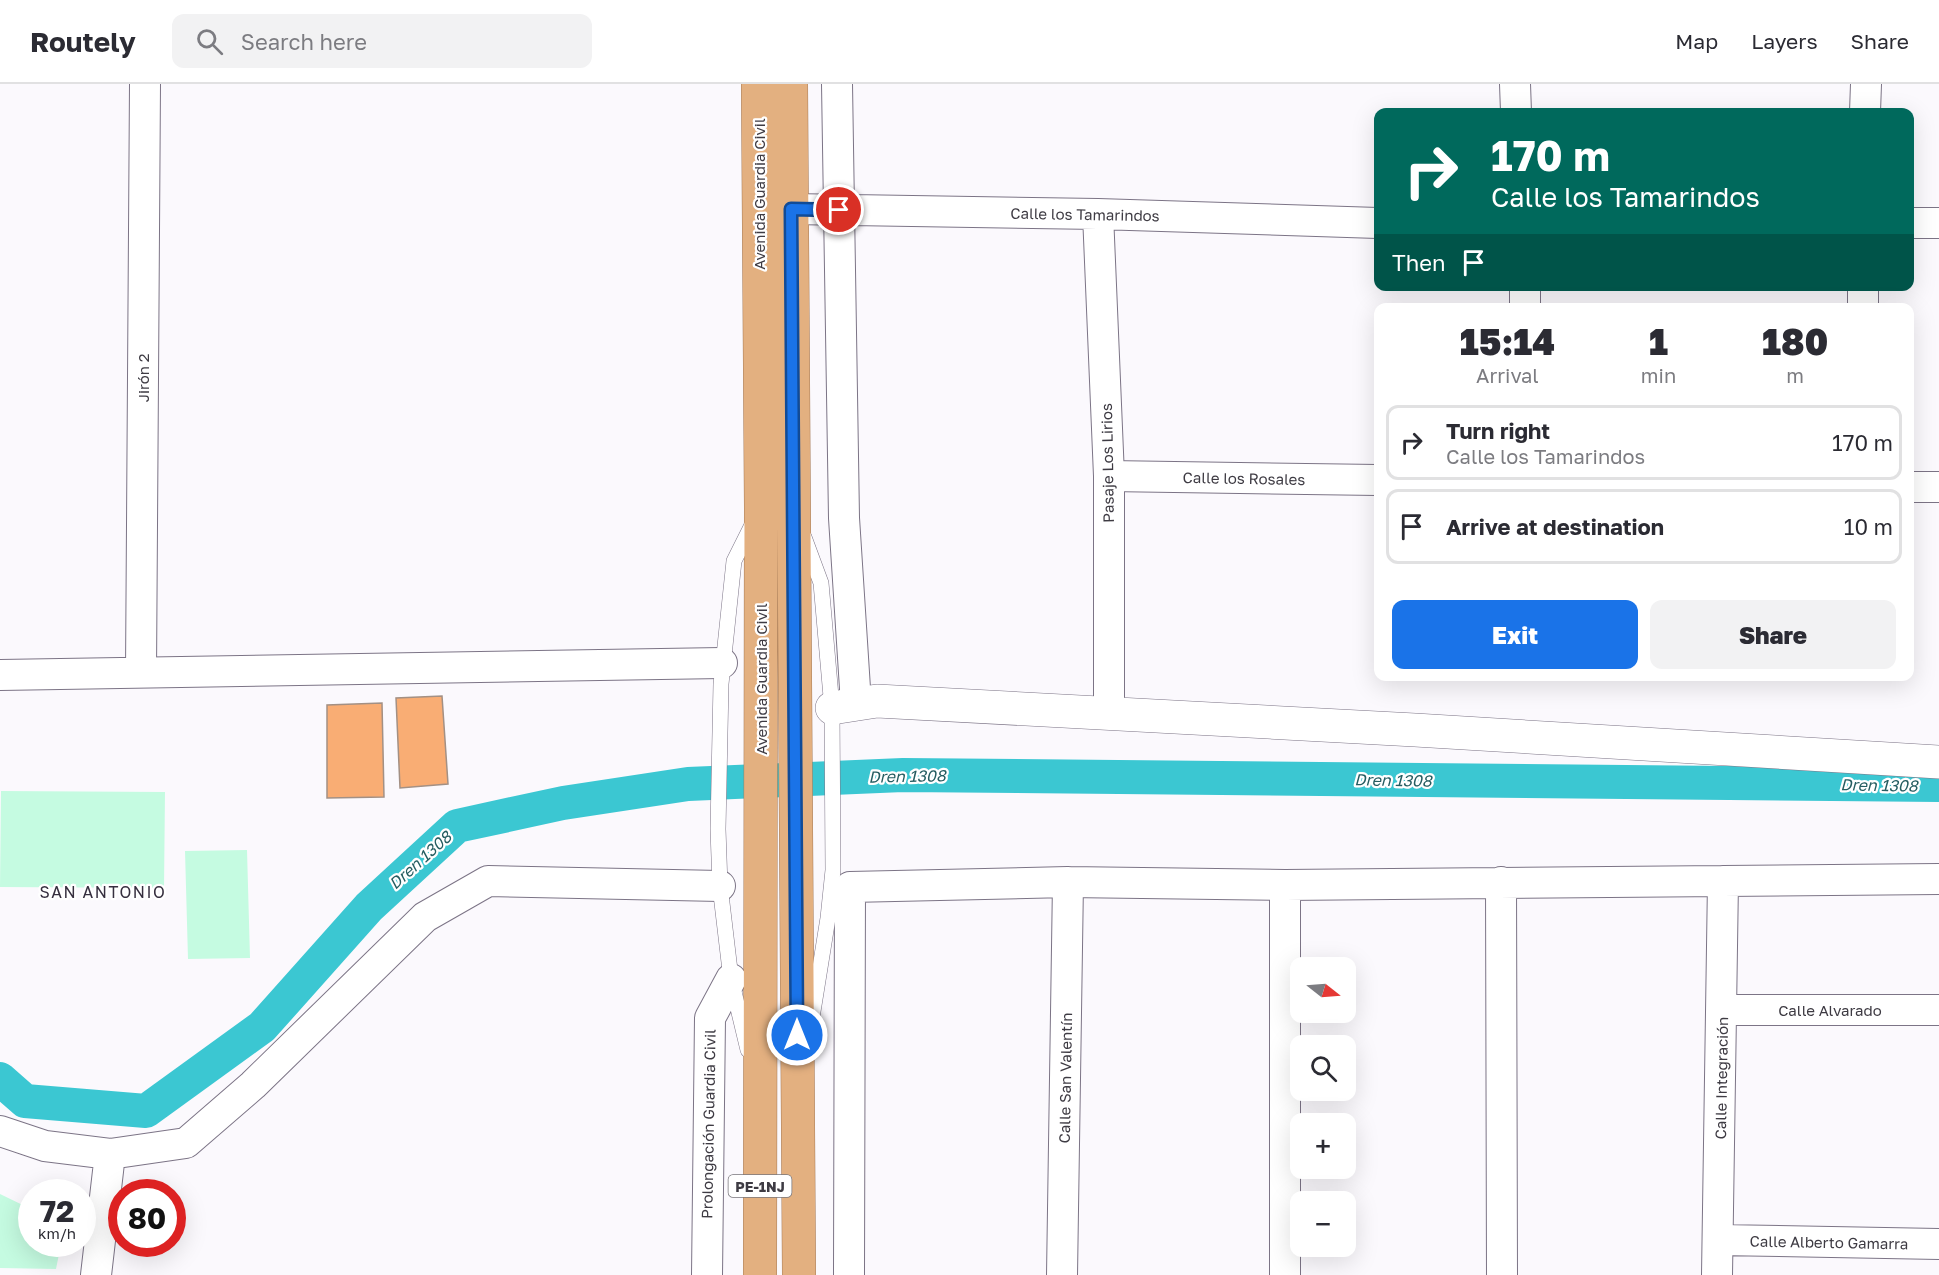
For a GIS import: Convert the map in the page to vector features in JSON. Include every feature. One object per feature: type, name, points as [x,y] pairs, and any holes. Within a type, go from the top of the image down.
[{"type":"highway","name":"Avenida Guardia Civil","points":[[758,84],[761,508],[760,1275]]},
{"type":"highway","name":"PE-1NJ","points":[[791,84],[799,1275]]},
{"type":"street","name":"Jirón 2","points":[[141,672],[145,84]]},
{"type":"street","points":[[837,84],[844,518],[840,712],[878,701],[1939,762]]},
{"type":"street","points":[[1515,84],[1516,108]]},
{"type":"street","points":[[1865,108],[1866,84]]},
{"type":"street","name":"Calle los Tamarindos","points":[[791,209],[1098,214],[1374,223]]},
{"type":"street","name":"Pasaje Los Lirios","points":[[1098,214],[1109,476],[1109,713]]},
{"type":"street","points":[[1914,223],[1939,224]]},
{"type":"street","name":"Calle los Rosales","points":[[1109,476],[1374,480]]},
{"type":"street","points":[[1914,487],[1939,488]]},
{"type":"street","points":[[0,675],[722,663]]},
{"type":"street","points":[[0,1131],[45,1146],[110,1154],[186,1143],[253,1085],[425,917],[488,881],[719,875]]},
{"type":"street","points":[[849,1275],[850,887],[1068,882],[1285,885],[1939,879]]},
{"type":"street","name":"Calle Integración","points":[[1717,1275],[1723,881]]},
{"type":"street","name":"Calle San Valentín","points":[[1062,1275],[1068,882]]},
{"type":"street","points":[[1501,882],[1502,1275]]},
{"type":"street","points":[[1285,885],[1285,1275]]},
{"type":"street","name":"Prolongación Guardia Civil","points":[[702,1275],[710,1018],[731,979]]},
{"type":"street","name":"Calle Alvarado","points":[[1722,1010],[1939,1010]]},
{"type":"street","points":[[96,1275],[110,1154]]},
{"type":"street","name":"Calle Alberto Gamarra","points":[[1718,1240],[1939,1244]]},
{"type":"lane","points":[[760,1097],[731,979],[719,875],[722,663],[734,561],[761,508]]},
{"type":"lane","points":[[794,511],[821,583],[840,712],[828,918],[797,1101]]},
{"type":"green space","points":[[1,791],[165,792],[164,888],[0,887]]},
{"type":"green space","points":[[247,850],[250,958],[188,959],[185,851]]},
{"type":"green space","points":[[0,1194],[18,1203],[18,1257],[58,1257],[56,1269],[0,1268]]},
{"type":"building","points":[[442,696],[448,784],[400,788],[396,698]]},
{"type":"building","points":[[382,703],[384,797],[327,798],[327,705]]},
{"type":"waterway","name":"Dren 1308","points":[[0,1079],[25,1101],[146,1111],[262,1027],[369,907],[457,826],[563,803],[688,784],[903,775],[1939,785]]},
{"type":"district","name":"SAN ANTONIO","points":[[103,892]]},
{"type":"route","points":[[797,1035],[791,209],[839,210]]}]
